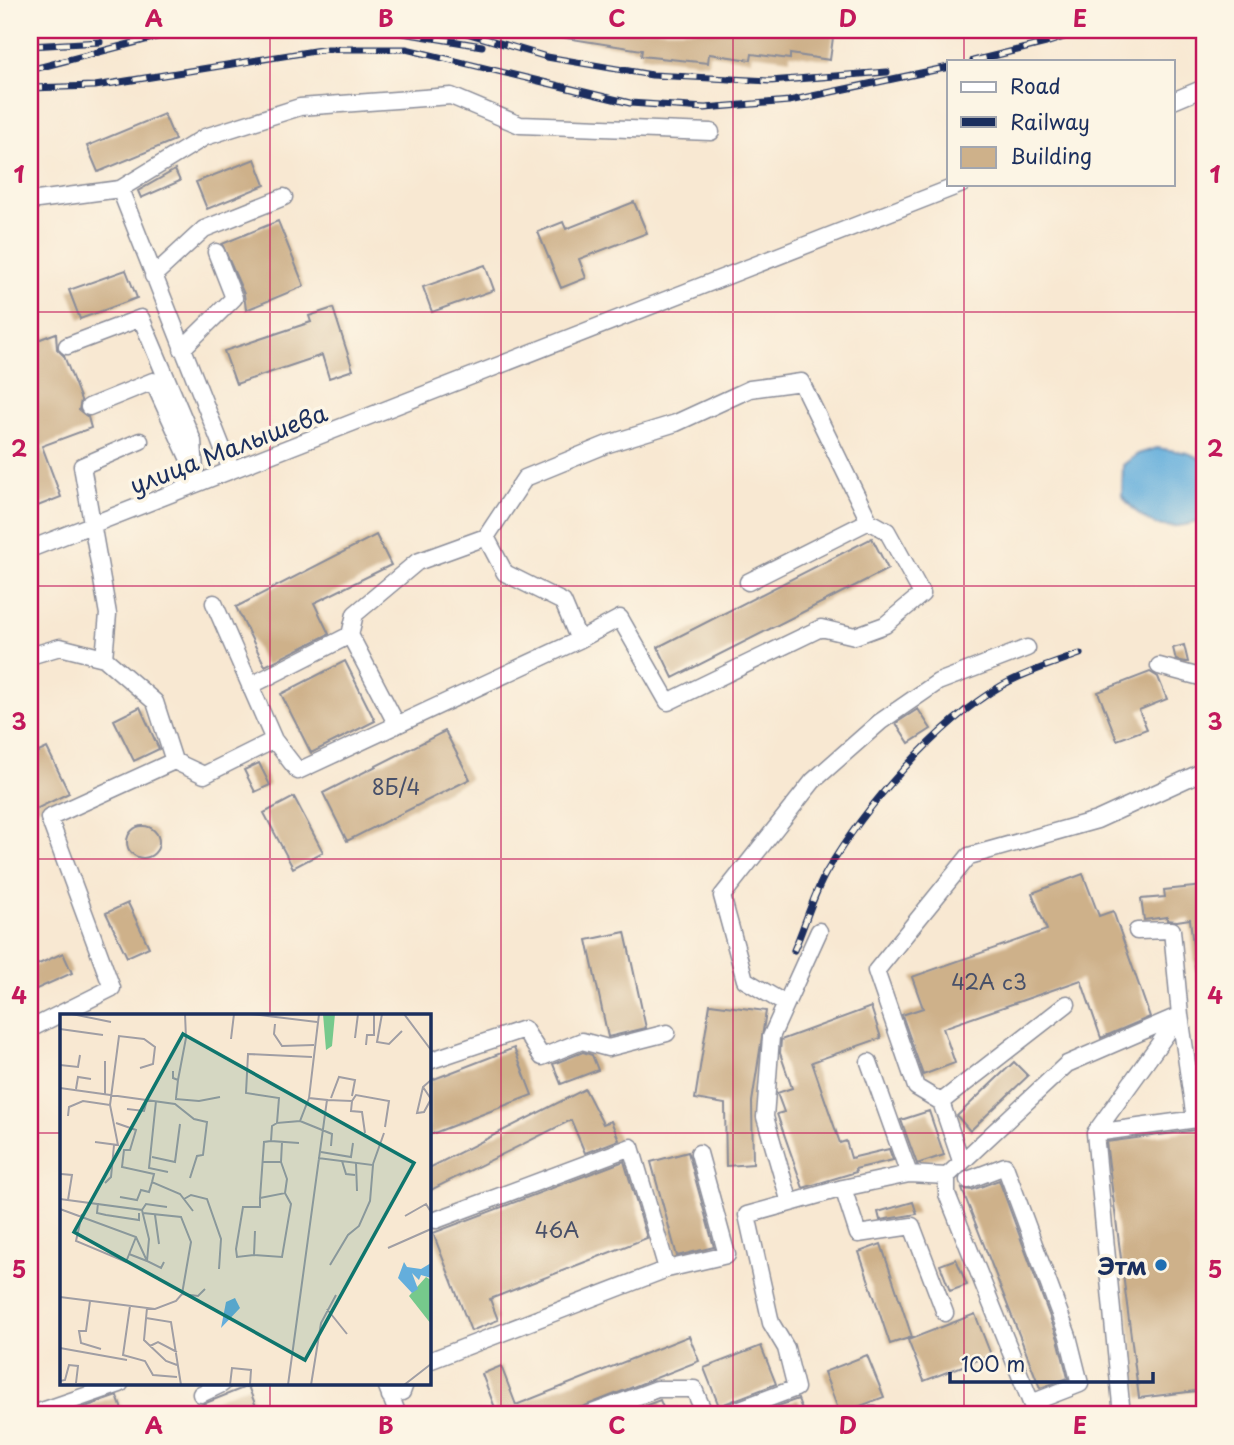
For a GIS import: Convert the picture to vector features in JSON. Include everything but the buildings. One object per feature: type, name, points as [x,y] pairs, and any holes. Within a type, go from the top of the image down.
[{"type":"street","points":[[1174,100],[1204,88]]},
{"type":"street","points":[[30,201],[120,189],[205,137],[300,107],[451,96],[520,125],[711,132]]},
{"type":"street","name":"улица Малышева","points":[[30,548],[90,526],[197,477],[231,470],[957,186]]},
{"type":"street","points":[[120,189],[231,470]]},
{"type":"street","points":[[153,276],[204,229],[284,197]]},
{"type":"street","points":[[183,349],[234,298],[216,252]]},
{"type":"street","points":[[67,346],[141,317],[193,441],[197,477]]},
{"type":"street","points":[[89,407],[153,381],[197,477]]},
{"type":"street","points":[[214,603],[274,740],[298,771],[397,725],[579,640],[620,618],[668,702],[821,628],[855,636],[885,625],[922,594],[887,531],[869,521],[801,382],[750,388],[676,423],[608,444],[525,478],[486,537],[417,562],[355,614],[350,635],[397,725]]},
{"type":"street","points":[[104,659],[108,614],[90,526],[82,466],[140,441]]},
{"type":"street","points":[[748,582],[869,521]]},
{"type":"street","points":[[486,537],[505,573],[564,602],[579,640]]},
{"type":"street","points":[[250,686],[350,635]]},
{"type":"street","points":[[30,656],[60,647],[104,659],[155,702],[174,761],[204,775],[274,740]]},
{"type":"street","points":[[784,1003],[745,980],[722,896],[813,781],[880,722],[938,682],[1027,648]]},
{"type":"street","points":[[1159,666],[1204,678]]},
{"type":"street","points":[[61,1014],[112,989],[49,818],[174,761]]},
{"type":"street","points":[[961,1161],[941,1102],[916,1087],[876,971],[969,856],[1097,820],[1204,771]]},
{"type":"street","points":[[1095,1133],[1199,1119],[1180,1016],[1172,930],[1137,931]]},
{"type":"street","points":[[790,1203],[765,1117],[771,1037],[784,1003],[819,931]]},
{"type":"street","points":[[941,1102],[1067,1004]]},
{"type":"street","points":[[30,1029],[60,1014]]},
{"type":"street","points":[[1122,1415],[1095,1133],[1180,1016]]},
{"type":"street","points":[[968,1181],[1005,1166],[1068,1336],[1080,1384],[1034,1409],[947,1194],[947,1176],[1067,1064],[1180,1016]]},
{"type":"street","points":[[430,1061],[524,1029],[542,1057],[582,1041],[608,1048],[667,1033]]},
{"type":"street","points":[[869,1062],[909,1174]]},
{"type":"street","points":[[436,1220],[631,1147],[667,1269]]},
{"type":"street","points":[[430,1361],[667,1269],[727,1255],[699,1153]]},
{"type":"street","points":[[724,1415],[796,1388],[786,1348],[771,1323],[747,1215],[843,1188],[909,1174],[947,1176]]},
{"type":"street","points":[[843,1188],[858,1234],[912,1226],[945,1313]]},
{"type":"street","points":[[30,1415],[114,1386]]},
{"type":"street","points":[[201,1394],[218,1386]]},
{"type":"street","points":[[398,1415],[388,1390],[402,1391],[404,1386]]},
{"type":"street","points":[[587,1415],[657,1389],[694,1389],[705,1415]]},
{"type":"water","points":[[1157,448],[1188,453],[1204,460],[1204,520],[1178,526],[1157,525],[1140,515],[1122,496],[1123,465],[1138,454]]},
{"type":"railway","points":[[30,70],[183,30]]},
{"type":"railway","points":[[385,30],[482,46]]},
{"type":"railway","points":[[456,30],[547,57],[652,75],[770,81],[887,72]]},
{"type":"railway","points":[[977,60],[1085,30]]},
{"type":"railway","points":[[30,46],[100,42]]},
{"type":"railway","points":[[30,88],[95,86],[327,49],[406,49],[630,103],[705,108],[789,101],[947,67]]},
{"type":"railway","points":[[794,950],[822,880],[842,846],[881,795],[928,744],[977,702],[1001,686],[1029,672],[1080,654]]},
{"type":"place","name":"Этм","points":[[1161,1265]]}]
